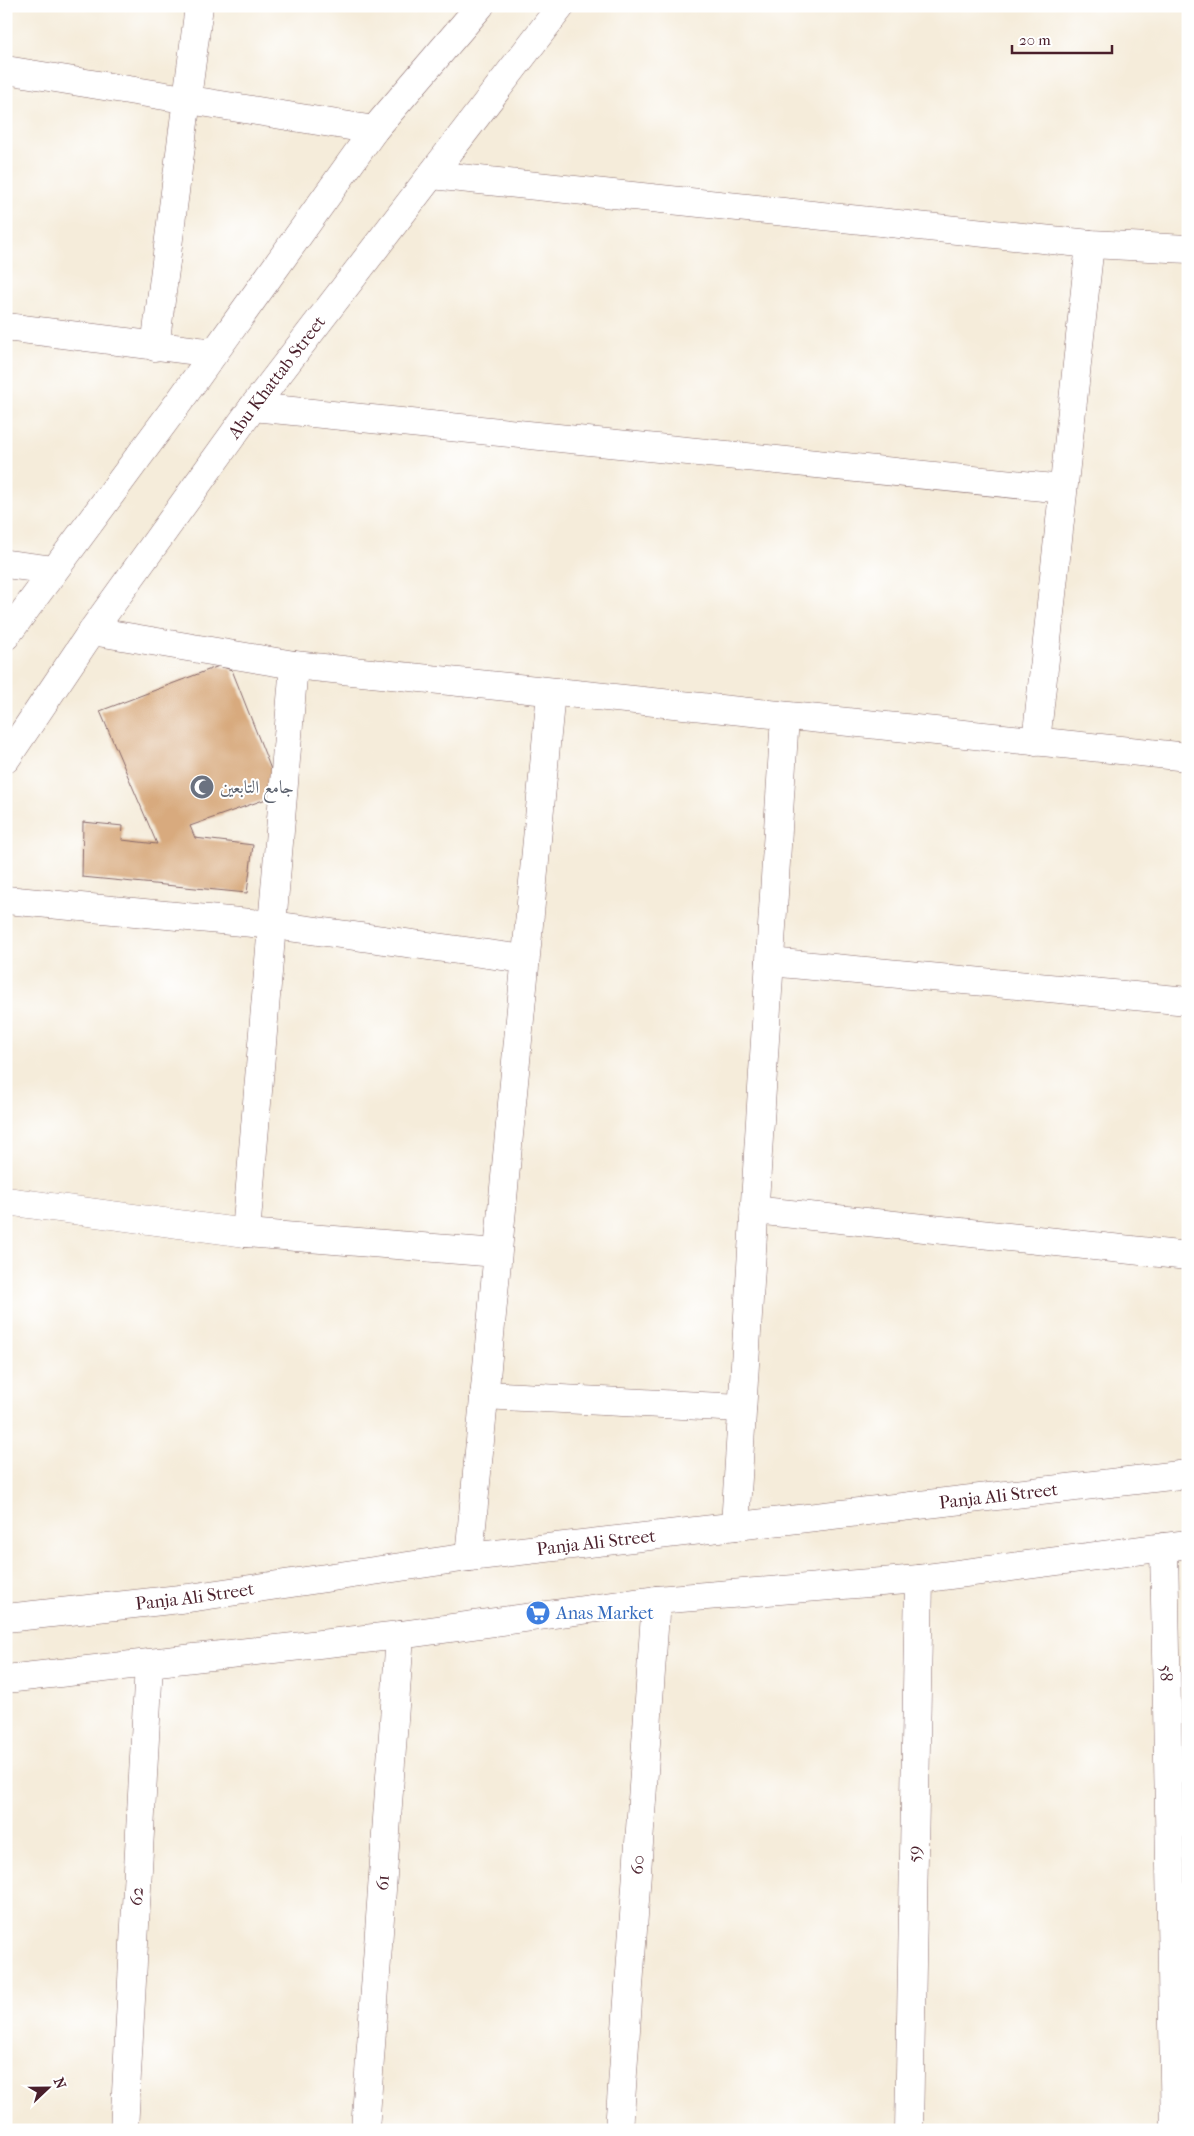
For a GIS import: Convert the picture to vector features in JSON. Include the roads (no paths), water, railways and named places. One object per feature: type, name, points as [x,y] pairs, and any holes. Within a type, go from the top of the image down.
[{"type":"street","points":[[155,347],[199,6]]},
{"type":"street","points":[[6,636],[214,354],[374,130],[480,6]]},
{"type":"street","name":"Abu Khattab Street","points":[[6,759],[92,631],[253,407],[561,6]]},
{"type":"street","points":[[6,70],[374,130]]},
{"type":"street","points":[[432,175],[1090,244],[1188,249]]},
{"type":"street","points":[[1036,742],[1090,244]]},
{"type":"street","points":[[6,327],[214,354]]},
{"type":"street","points":[[253,407],[1063,489]]},
{"type":"street","points":[[6,564],[53,570]]},
{"type":"street","points":[[92,631],[294,665],[1188,757]]},
{"type":"street","points":[[246,1233],[294,665]]},
{"type":"street","points":[[469,1557],[551,692]]},
{"type":"street","points":[[735,1526],[785,716]]},
{"type":"street","points":[[6,900],[272,925],[526,959]]},
{"type":"street","points":[[770,962],[1188,1001]]},
{"type":"street","points":[[6,1201],[246,1233],[497,1253]]},
{"type":"street","points":[[754,1210],[1188,1256]]},
{"type":"street","points":[[484,1395],[742,1408]]},
{"type":"street","name":"Panja Ali Street","points":[[6,1618],[189,1598],[469,1557],[1188,1474]]},
{"type":"street","points":[[6,1679],[400,1635],[656,1600],[918,1579],[1176,1546]]},
{"type":"street","name":"58","points":[[1175,2130],[1176,1546]]},
{"type":"street","name":"59","points":[[909,2130],[918,1579]]},
{"type":"street","name":"60","points":[[618,2130],[656,1600]]},
{"type":"street","name":"61","points":[[365,2130],[400,1635]]},
{"type":"street","name":"62","points":[[124,2130],[149,1664]]},
{"type":"place","name":"جامع التابعين","points":[[202,787]]},
{"type":"place","name":"Anas Market","points":[[538,1613]]}]
